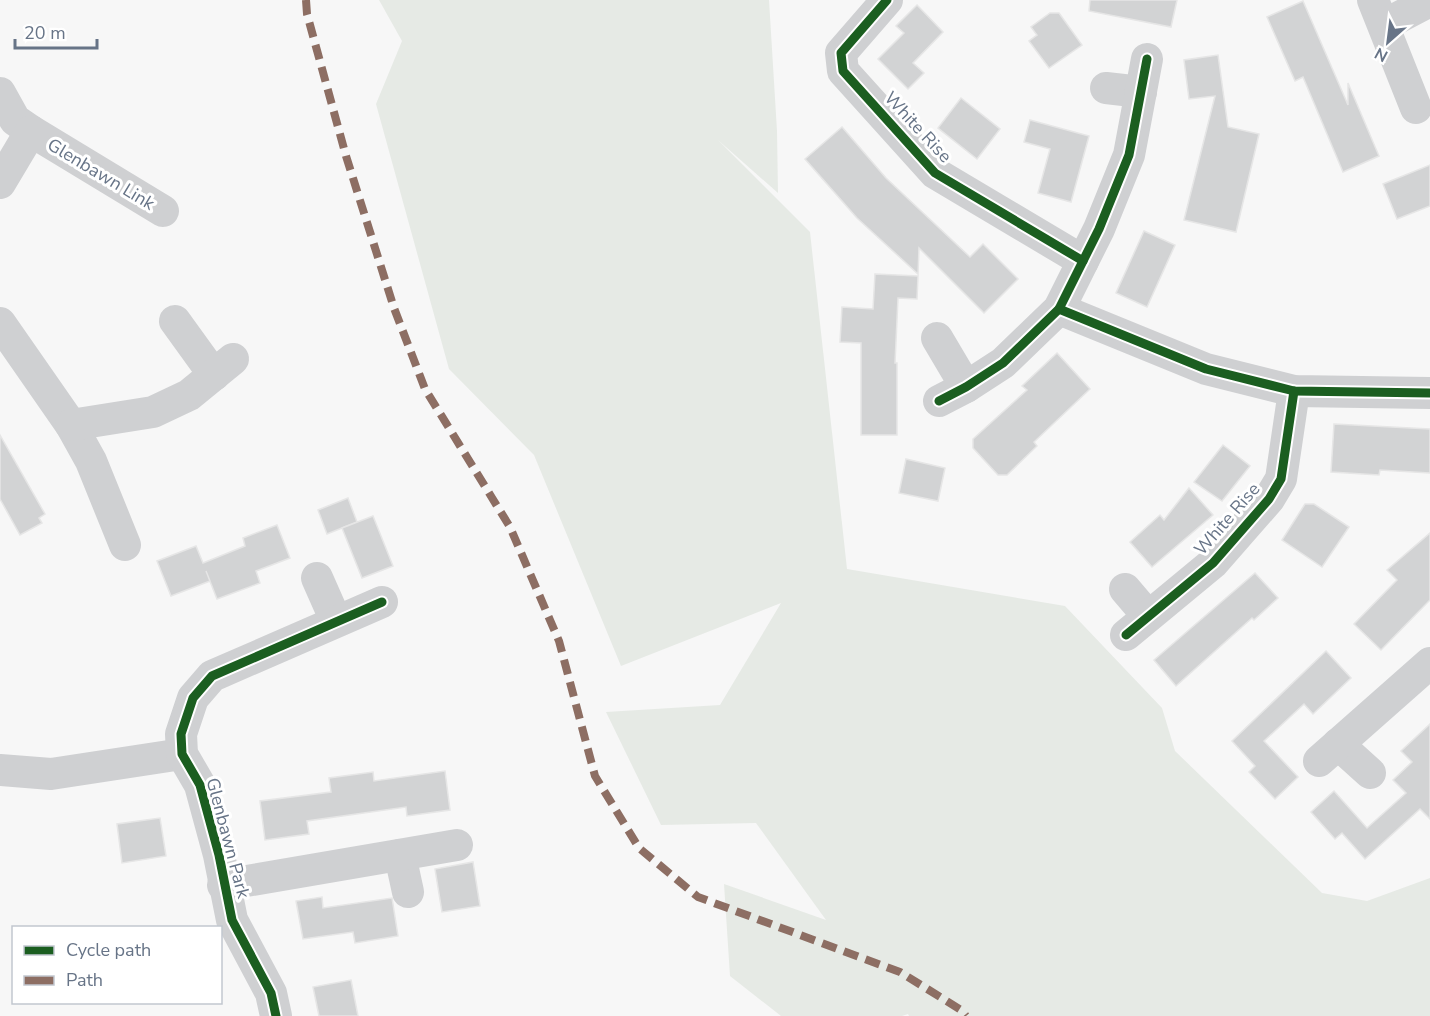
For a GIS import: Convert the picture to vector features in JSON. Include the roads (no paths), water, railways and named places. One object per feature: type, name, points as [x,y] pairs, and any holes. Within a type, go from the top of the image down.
[{"type":"street","name":"White Rise","points":[[887,0],[841,53],[843,70],[935,173],[1083,261]]},
{"type":"street","points":[[1418,112],[1378,13],[1430,1]]},
{"type":"street","points":[[939,401],[1003,363],[1059,309],[1099,229],[1129,154],[1147,59]]},
{"type":"street","points":[[1106,88],[1142,92]]},
{"type":"street","points":[[0,93],[15,120],[31,130]]},
{"type":"street","name":"Glenbawn Link","points":[[0,183],[31,130],[163,211]]},
{"type":"street","points":[[1059,309],[1206,369],[1294,391],[1430,393]]},
{"type":"street","points":[[71,425],[153,412],[189,395],[223,367],[175,321]]},
{"type":"street","points":[[0,323],[71,425],[91,461],[125,545]]},
{"type":"street","points":[[937,338],[966,387]]},
{"type":"street","name":"White Rise","points":[[1125,589],[1137,625],[1213,563],[1269,499],[1281,479],[1294,391]]},
{"type":"street","points":[[317,578],[336,621]]},
{"type":"street","points":[[0,770],[51,774],[182,754],[182,734],[193,698],[212,676],[382,602]]},
{"type":"street","points":[[1370,773],[1329,752],[1430,663]]},
{"type":"street","name":"Glenbawn Park","points":[[182,754],[200,785],[219,855],[223,885],[232,920],[271,993],[276,1016]]},
{"type":"street","points":[[223,885],[457,845]]},
{"type":"street","points":[[400,855],[408,892]]}]
